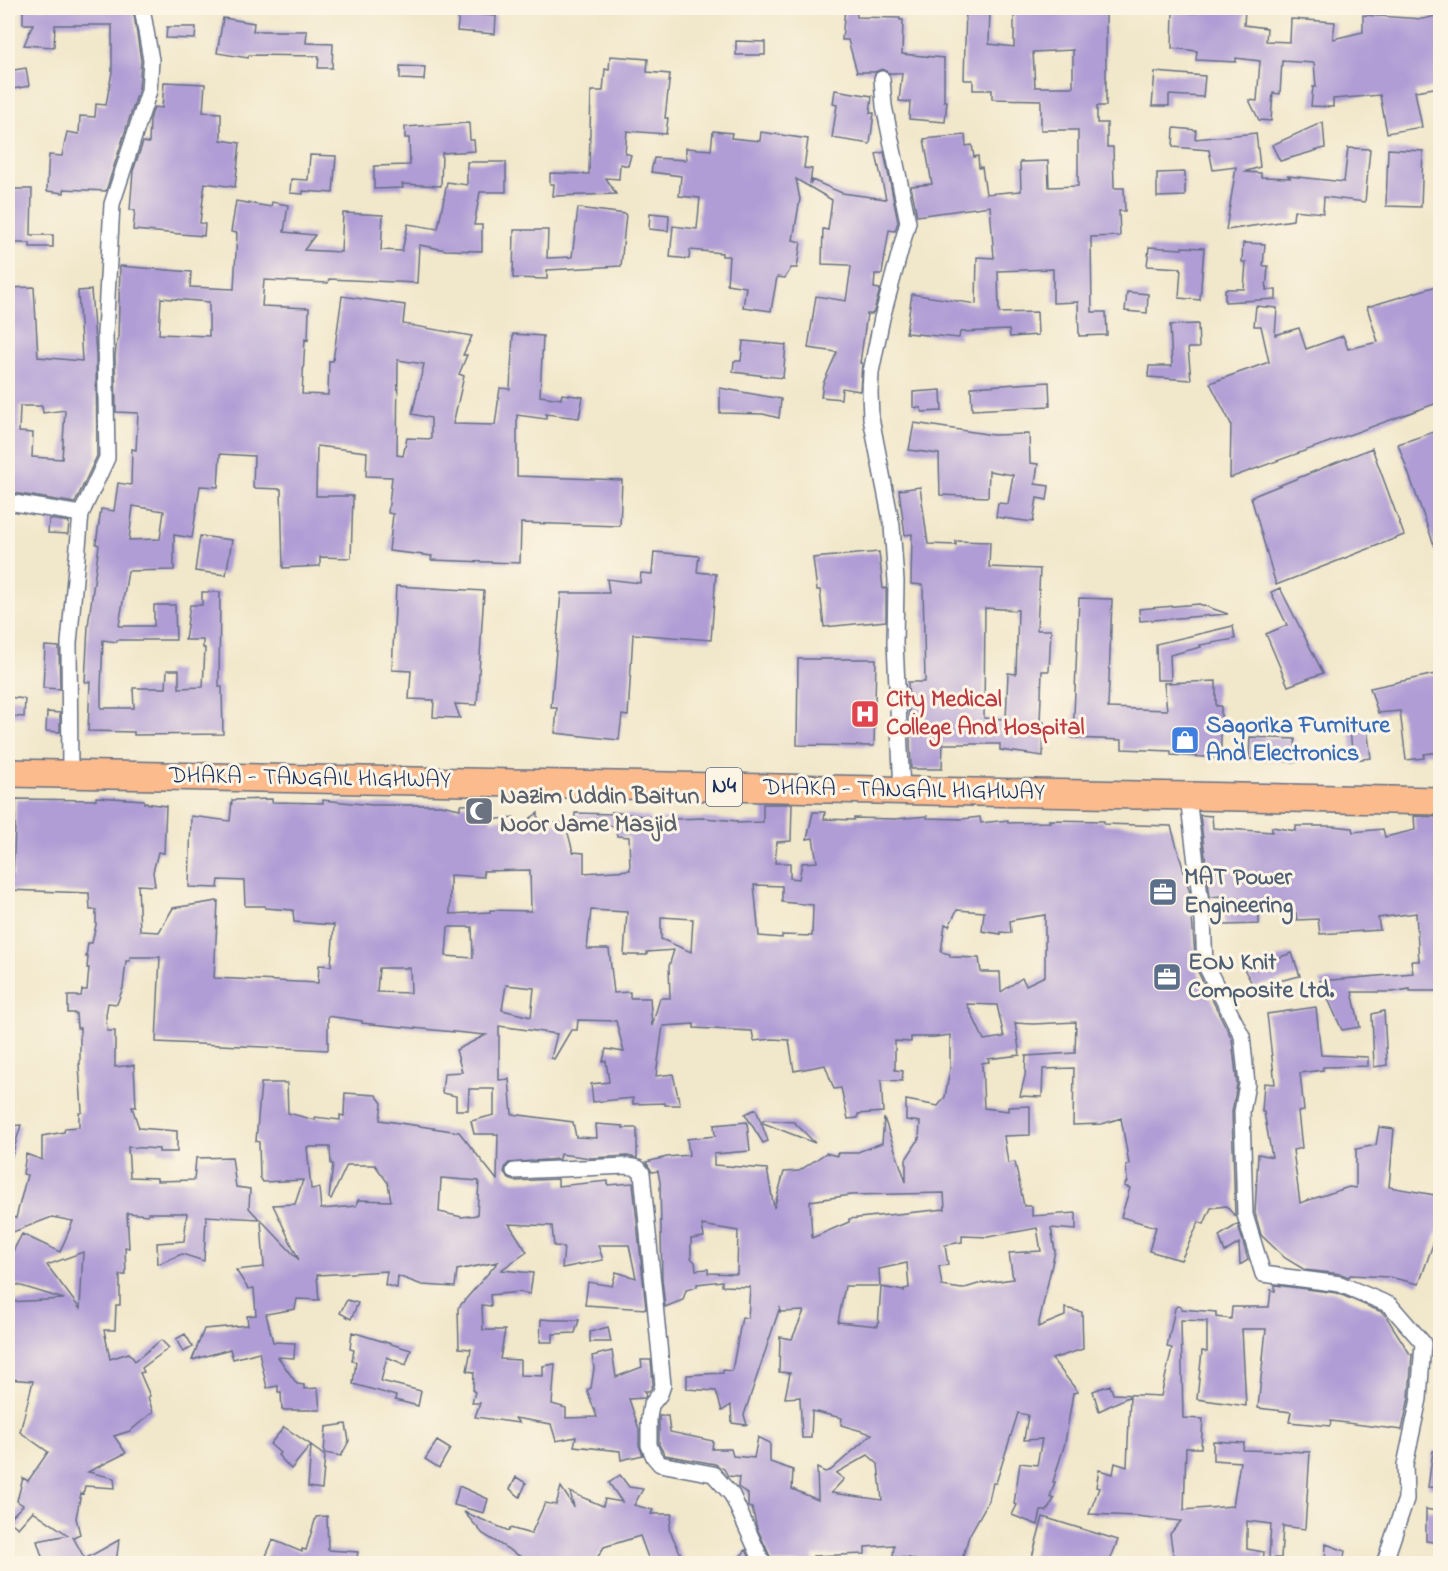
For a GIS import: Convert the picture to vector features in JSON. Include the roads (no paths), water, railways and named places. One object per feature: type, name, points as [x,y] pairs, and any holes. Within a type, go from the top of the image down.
[{"type":"highway","name":"DHAKA - TANGAIL HIGHWAY","points":[[8,773],[1440,801]]},
{"type":"street","points":[[70,774],[69,643],[81,514],[108,458],[105,333],[112,204],[149,91],[151,60],[142,8]]},
{"type":"street","points":[[882,79],[884,106],[908,222],[882,318],[871,372],[870,393],[872,418],[892,526],[896,581],[895,643],[902,791]]},
{"type":"street","points":[[8,502],[81,514]]},
{"type":"street","points":[[1188,797],[1203,921],[1205,964],[1242,1036],[1247,1083],[1242,1112],[1245,1215],[1263,1274],[1340,1284],[1390,1305],[1423,1343],[1419,1399],[1405,1465],[1406,1499],[1384,1563]]},
{"type":"street","points":[[513,1171],[627,1167],[638,1168],[642,1173],[663,1385],[660,1394],[651,1405],[649,1445],[660,1464],[713,1474],[732,1495],[762,1563]]},
{"type":"place","name":"City Medical College And Hospital","points":[[865,714]]},
{"type":"place","name":"Sagorika Furniture And Electronics","points":[[1185,740]]},
{"type":"place","name":"Nazim Uddin Baitun Noor Jame Masjid","points":[[479,811]]},
{"type":"place","name":"MAT Power Engineering","points":[[1163,892]]},
{"type":"place","name":"EON Knit Composite Ltd.","points":[[1167,977]]}]
